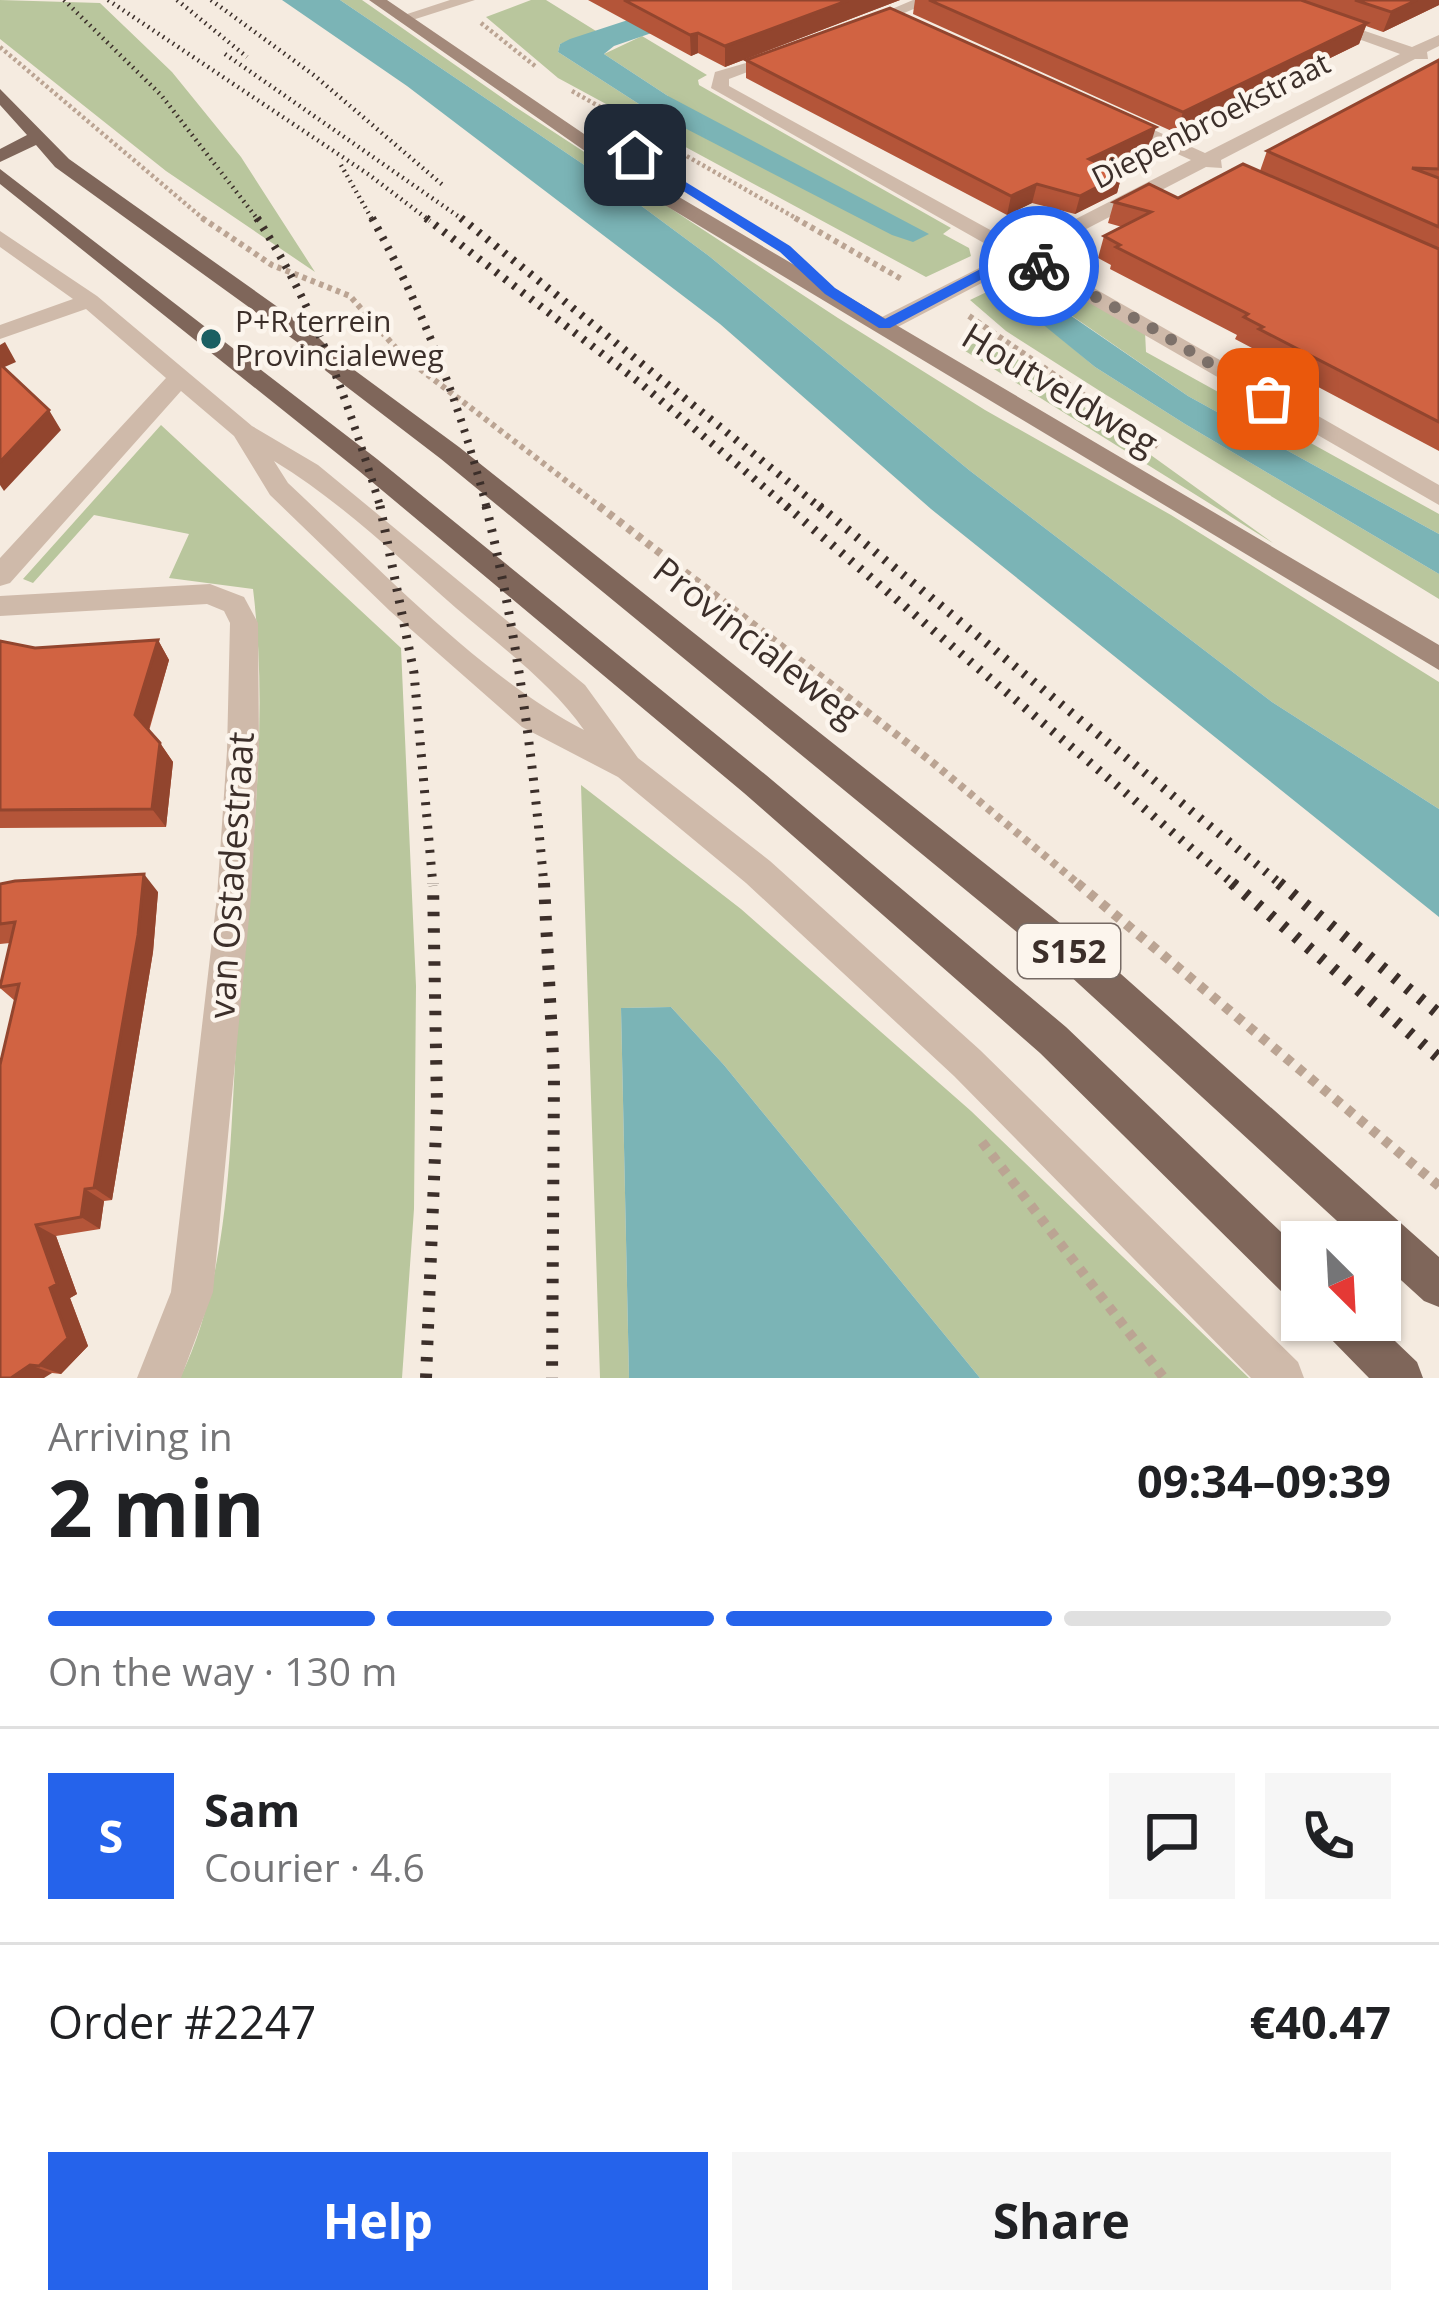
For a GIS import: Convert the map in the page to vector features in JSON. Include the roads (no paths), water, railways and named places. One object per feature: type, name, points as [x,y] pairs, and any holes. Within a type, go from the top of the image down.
[{"type":"main road","name":"Provincialeweg","points":[[0,94],[62,163],[305,337],[334,366],[449,453],[1082,962],[1439,1286]]},
{"type":"main road","points":[[0,144],[38,136]]},
{"type":"main road","points":[[0,156],[38,136]]},
{"type":"main road","name":"S152","points":[[0,176],[353,453],[755,784],[1053,1040],[1281,1262]]},
{"type":"main road","points":[[1363,1341],[1401,1378]]},
{"type":"street","name":"Houtveldweg","points":[[377,0],[410,10],[534,113],[764,258],[830,291],[1439,659]]},
{"type":"street","points":[[410,10],[467,0]]},
{"type":"street","points":[[836,34],[900,19],[927,0]]},
{"type":"street","points":[[1259,0],[1439,62]]},
{"type":"street","name":"Diepenbroekstraat","points":[[884,325],[1439,40]]},
{"type":"street","points":[[799,48],[721,76],[720,88],[879,173],[921,202],[1439,496]]},
{"type":"street","points":[[1106,115],[1240,175]]},
{"type":"street","points":[[0,237],[89,301],[243,430],[309,471],[574,693],[629,768]]},
{"type":"street","points":[[0,332],[89,301]]},
{"type":"street","points":[[0,576],[181,376]]},
{"type":"street","points":[[243,430],[279,489],[400,604],[532,718],[629,768],[758,872],[940,1037],[1282,1378]]},
{"type":"street","name":"van Ostadestraat","points":[[0,606],[210,594],[234,604],[244,623],[243,752],[234,897],[194,1269],[191,1292],[159,1378]]},
{"type":"water","points":[[282,0],[340,0],[605,179],[709,256],[969,470],[1272,702],[1439,809],[1439,917],[931,509],[720,324],[407,86]]},
{"type":"water","points":[[689,0],[747,0],[614,46],[604,54],[668,96],[929,234],[913,242],[892,235],[642,106],[558,52],[560,44],[570,39]]},
{"type":"water","points":[[1051,302],[1188,396],[1439,534],[1439,574],[1095,367],[1024,309]]},
{"type":"water","points":[[671,1007],[724,1065],[980,1378],[629,1378],[621,1008]]},
{"type":"railway","points":[[64,0],[161,95],[258,220]]},
{"type":"railway","points":[[108,0],[368,174],[430,221]]},
{"type":"railway","points":[[177,0],[247,57]]},
{"type":"railway","points":[[211,0],[315,76],[445,187]]},
{"type":"railway","points":[[225,54],[463,220]]},
{"type":"railway","points":[[341,165],[373,221]]},
{"type":"railway","points":[[372,218],[439,360],[487,509]]},
{"type":"railway","points":[[426,218],[640,383],[790,509]]},
{"type":"railway","points":[[258,220],[297,287],[330,359],[381,509]]},
{"type":"railway","points":[[463,220],[822,509]]},
{"type":"railway","points":[[380,506],[414,673],[433,886]]},
{"type":"railway","points":[[486,506],[522,695],[544,886]]},
{"type":"railway","points":[[786,506],[1236,886]]},
{"type":"railway","points":[[819,506],[1283,886]]},
{"type":"railway","points":[[426,1378],[437,1105],[433,883]]},
{"type":"railway","points":[[544,883],[554,1076],[552,1378]]},
{"type":"railway","points":[[1232,883],[1439,1058]]},
{"type":"railway","points":[[1279,883],[1439,1014]]},
{"type":"place","name":"P+R terrein Provincialeweg","points":[[211,339]]}]
